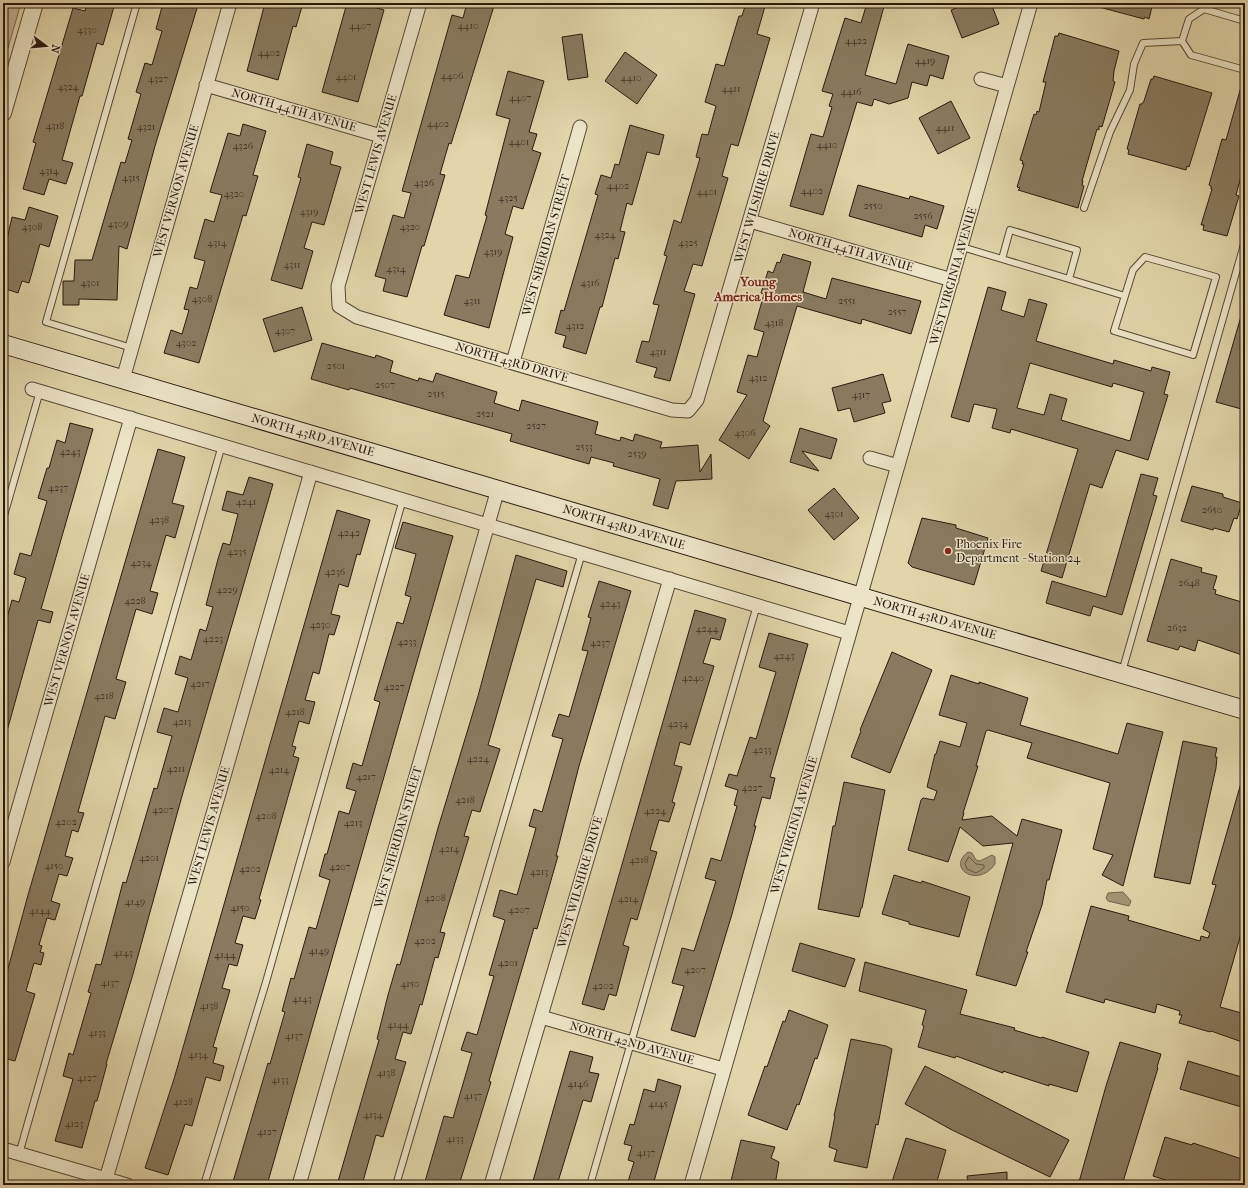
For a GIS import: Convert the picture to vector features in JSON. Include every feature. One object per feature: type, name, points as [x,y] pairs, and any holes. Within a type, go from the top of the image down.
[{"type":"main road","name":"NORTH 43RD AVENUE","points":[[3,344],[498,489],[860,598],[1245,710]]},
{"type":"street","points":[[3,113],[35,3]]},
{"type":"street","name":"WEST VERNON AVENUE","points":[[123,379],[230,3]]},
{"type":"street","name":"WEST LEWIS AVENUE","points":[[339,306],[338,286],[420,3]]},
{"type":"street","name":"WEST WILSHIRE DRIVE","points":[[688,411],[698,400],[813,3]]},
{"type":"street","name":"WEST VIRGINIA AVENUE","points":[[691,1185],[723,1069],[962,247],[1031,3]]},
{"type":"street","points":[[981,79],[1007,86]]},
{"type":"street","name":"NORTH 44TH AVENUE","points":[[206,85],[381,136]]},
{"type":"street","name":"WEST SHERIDAN STREET","points":[[513,362],[580,127]]},
{"type":"street","name":"NORTH 44TH AVENUE","points":[[750,221],[952,280]]},
{"type":"street","name":"NORTH 43RD DRIVE","points":[[339,306],[357,317],[672,410],[688,411]]},
{"type":"street","points":[[36,390],[849,633]]},
{"type":"street","name":"WEST VERNON AVENUE","points":[[3,862],[131,418]]},
{"type":"street","points":[[870,458],[898,466]]},
{"type":"street","name":"WEST LEWIS AVENUE","points":[[106,1179],[218,798],[311,472]]},
{"type":"street","name":"WEST SHERIDAN STREET","points":[[299,1185],[498,489]]},
{"type":"street","name":"WEST WILSHIRE DRIVE","points":[[491,1185],[670,579]]},
{"type":"street","name":"NORTH 42ND AVENUE","points":[[541,1017],[723,1069]]},
{"type":"street","points":[[3,1149],[127,1185]]},
{"type":"lane","points":[[132,348],[46,322],[137,3]]},
{"type":"lane","points":[[1182,41],[1189,19],[1204,9],[1245,21]]},
{"type":"lane","points":[[1182,41],[1191,54],[1245,70]]},
{"type":"lane","points":[[1084,208],[1110,132],[1130,90],[1134,64],[1143,43],[1182,41]]},
{"type":"lane","points":[[1002,259],[1010,230],[1077,250],[1069,279]]},
{"type":"lane","points":[[1122,673],[1245,241]]},
{"type":"lane","points":[[962,247],[1125,296]]},
{"type":"lane","points":[[1145,257],[1216,277],[1193,355],[1114,331],[1125,296],[1133,270],[1145,257]]},
{"type":"lane","points":[[3,519],[36,390]]},
{"type":"lane","points":[[19,1154],[222,446]]},
{"type":"lane","points":[[204,1185],[266,982],[403,499]]},
{"type":"lane","points":[[396,1185],[582,553]]},
{"type":"lane","points":[[590,1185],[757,605]]},
{"type":"shaded area","points":[[3,3],[21,3],[3,65]]},
{"type":"water","points":[[968,852],[972,853],[976,860],[980,861],[992,855],[995,857],[995,864],[981,875],[967,873],[962,869],[961,864],[962,858]]},
{"type":"water","points":[[1123,892],[1131,901],[1129,906],[1108,901],[1106,898],[1108,893]]},
{"type":"building","points":[[87,3],[115,3],[103,45],[97,43],[62,160],[73,163],[66,184],[49,179],[44,195],[23,189],[36,143],[33,142],[73,8],[85,11]]},
{"type":"building","points":[[163,3],[191,3],[198,5],[155,146],[127,249],[119,246],[117,300],[79,299],[79,305],[63,305],[63,281],[74,281],[75,260],[92,260],[121,162],[125,163],[132,140],[128,139],[141,94],[136,92],[145,63],[152,65],[162,31],[156,29]]},
{"type":"building","points":[[265,3],[303,3],[296,27],[293,26],[278,80],[247,71]]},
{"type":"building","points":[[347,3],[361,3],[384,10],[358,102],[322,92]]},
{"type":"building","points":[[467,3],[484,3],[494,6],[451,144],[449,143],[440,174],[445,175],[407,297],[383,291],[386,279],[375,276],[393,215],[404,218],[411,193],[402,191],[452,15],[463,18]]},
{"type":"building","points":[[746,3],[766,3],[757,34],[770,38],[738,146],[731,144],[722,176],[728,178],[702,266],[693,264],[684,291],[695,294],[670,381],[654,377],[657,368],[636,362],[642,341],[649,342],[659,305],[653,304],[667,256],[664,255],[674,220],[681,223],[700,158],[696,157],[702,134],[708,135],[716,106],[705,102],[716,64],[724,66],[739,16],[742,16]]},
{"type":"building","points":[[867,3],[885,3],[865,75],[896,84],[908,44],[949,56],[943,79],[930,75],[927,86],[912,82],[908,98],[889,104],[874,99],[872,106],[857,102],[823,215],[790,206],[811,134],[823,137],[832,107],[829,106],[833,94],[822,91],[845,18],[861,23]]},
{"type":"building","points":[[969,3],[991,3],[999,24],[962,38],[951,10]]},
{"type":"building","points":[[1100,3],[1153,3],[1149,19],[1145,17],[1144,19],[1099,7]]},
{"type":"building","points":[[1059,33],[1119,51],[1114,71],[1113,81],[1115,82],[1102,127],[1099,126],[1099,130],[1097,129],[1082,181],[1082,185],[1084,186],[1078,208],[1018,190],[1020,188],[1017,187],[1024,164],[1022,164],[1023,161],[1020,160],[1034,114],[1036,115],[1037,111],[1039,112],[1046,82],[1043,82],[1055,36],[1058,36]]},
{"type":"building","points":[[582,34],[588,77],[568,80],[562,37]]},
{"type":"building","points":[[625,52],[657,75],[637,104],[605,81]]},
{"type":"building","points":[[508,71],[544,81],[529,132],[537,134],[532,150],[541,153],[523,209],[513,206],[505,234],[513,237],[489,328],[444,315],[456,275],[469,278],[487,216],[485,215],[510,119],[496,115]]},
{"type":"building","points":[[1154,76],[1212,93],[1189,167],[1187,166],[1186,170],[1128,154],[1129,150],[1127,149],[1140,104],[1144,101],[1151,79],[1153,79]]},
{"type":"building","points":[[1241,87],[1245,87],[1245,161],[1236,195],[1239,196],[1227,236],[1203,230],[1204,225],[1201,225],[1212,189],[1209,185],[1222,139],[1226,140]]},
{"type":"building","points":[[951,101],[970,138],[938,154],[919,118]]},
{"type":"building","points":[[243,124],[266,131],[253,175],[258,176],[246,216],[243,215],[199,363],[164,353],[171,330],[182,334],[189,310],[184,309],[190,287],[197,289],[205,261],[194,258],[205,219],[214,222],[222,195],[210,192],[228,133],[240,136]]},
{"type":"building","points":[[630,125],[664,135],[659,155],[647,152],[632,205],[627,203],[620,231],[625,232],[618,259],[615,258],[602,307],[600,307],[586,354],[563,347],[566,336],[555,333],[561,310],[564,311],[598,195],[595,194],[601,175],[611,178],[615,164],[619,165]]},
{"type":"building","points":[[307,144],[333,152],[330,164],[341,167],[324,225],[312,222],[304,248],[313,251],[302,289],[271,280],[301,178],[298,177]]},
{"type":"building","points":[[858,185],[909,199],[910,196],[944,206],[937,229],[925,225],[922,237],[849,216]]},
{"type":"building","points":[[29,207],[58,216],[49,247],[40,244],[29,283],[22,281],[18,293],[3,288],[3,257],[12,217],[25,220]]},
{"type":"building","points":[[783,254],[811,262],[803,292],[826,299],[832,278],[921,301],[911,334],[862,319],[861,324],[797,306],[763,421],[770,426],[749,459],[719,440],[747,395],[737,392],[748,355],[757,357],[764,332],[754,329],[764,294],[761,293],[768,271],[773,273],[777,262],[780,263]]},
{"type":"building","points":[[988,287],[1006,292],[1001,310],[1024,317],[1029,299],[1047,304],[1036,341],[1113,364],[1114,360],[1151,371],[1152,367],[1170,372],[1164,394],[1168,395],[1148,460],[1116,450],[1102,488],[1090,484],[1062,578],[1041,571],[1078,449],[1011,429],[1010,433],[992,428],[997,409],[974,404],[969,422],[951,417]],"holes":[[[1030,363],[1112,387],[1113,383],[1144,392],[1130,441],[1061,420],[1067,399],[1050,394],[1044,415],[1017,408]]]},
{"type":"building","points":[[302,307],[312,340],[274,352],[263,319]]},
{"type":"building","points":[[1242,313],[1245,314],[1245,410],[1216,402]]},
{"type":"building","points":[[322,343],[375,358],[376,355],[393,361],[390,372],[418,381],[419,378],[433,382],[436,373],[497,392],[494,403],[519,411],[522,400],[598,422],[595,434],[620,441],[621,437],[633,441],[635,434],[662,442],[660,448],[698,445],[700,472],[711,454],[712,479],[676,481],[668,509],[653,505],[660,479],[613,466],[614,463],[591,457],[589,464],[510,441],[512,434],[350,388],[349,390],[311,379]]},
{"type":"building","points":[[883,374],[891,401],[882,403],[885,413],[854,422],[850,408],[838,411],[832,388]]},
{"type":"building","points":[[70,423],[93,429],[41,609],[53,612],[50,623],[38,620],[7,731],[3,730],[3,632],[12,600],[19,602],[26,578],[14,574],[20,553],[31,556],[47,501],[38,498],[57,440],[65,443]]},
{"type":"building","points":[[800,428],[837,439],[831,459],[802,451],[819,471],[790,462]]},
{"type":"building","points":[[158,449],[185,457],[172,503],[184,506],[175,538],[166,535],[150,591],[158,593],[152,614],[136,609],[116,679],[126,682],[115,719],[105,716],[78,812],[84,813],[78,832],[72,830],[65,856],[73,858],[67,876],[59,874],[51,901],[60,904],[55,920],[47,918],[39,945],[42,946],[40,952],[44,953],[41,965],[34,963],[26,991],[35,994],[15,1061],[3,1058],[3,987],[28,895]]},
{"type":"building","points":[[1141,474],[1158,478],[1153,495],[1157,496],[1122,615],[1093,606],[1090,616],[1046,603],[1052,581],[1106,597]]},
{"type":"building","points":[[249,477],[273,484],[182,796],[133,974],[106,1064],[97,1101],[95,1101],[82,1148],[55,1141],[73,1079],[63,1076],[69,1053],[73,1055],[91,993],[88,992],[96,964],[101,965],[123,882],[126,883],[154,788],[157,789],[172,736],[157,732],[164,708],[178,712],[188,678],[175,674],[180,656],[191,660],[200,629],[206,631],[213,607],[206,605],[218,559],[223,543],[230,545],[238,514],[222,510],[227,491],[243,495]]},
{"type":"building","points":[[1192,486],[1223,494],[1223,497],[1242,503],[1237,519],[1234,518],[1229,532],[1214,528],[1213,530],[1181,521]]},
{"type":"building","points":[[834,488],[859,518],[834,540],[808,510]]},
{"type":"building","points":[[337,510],[370,520],[360,555],[357,554],[348,587],[339,584],[331,614],[340,616],[334,635],[329,634],[319,674],[313,672],[305,700],[315,702],[309,724],[299,721],[292,746],[296,747],[293,756],[299,758],[259,899],[261,900],[255,919],[243,916],[235,943],[243,945],[237,966],[229,964],[222,988],[230,990],[213,1047],[217,1048],[213,1063],[224,1066],[220,1081],[206,1077],[192,1126],[185,1124],[168,1175],[145,1168],[174,1079]]},
{"type":"building","name":"Phoenix Fire Department - Station 24","points":[[922,518],[956,525],[956,528],[988,538],[974,585],[912,567],[908,563]]},
{"type":"building","points":[[403,522],[453,536],[267,1185],[232,1185],[268,1063],[270,1064],[285,1012],[282,1011],[291,978],[294,979],[309,927],[316,929],[330,880],[319,876],[325,854],[327,854],[339,811],[349,814],[356,791],[346,788],[353,763],[362,766],[380,702],[374,700],[397,622],[403,624],[411,597],[405,595],[416,554],[395,548]]},
{"type":"building","points":[[516,555],[567,571],[563,587],[536,579],[488,745],[500,749],[480,812],[472,810],[464,836],[469,837],[440,932],[445,933],[438,958],[435,957],[422,1005],[420,1004],[411,1034],[403,1032],[395,1059],[406,1062],[383,1137],[376,1135],[362,1185],[337,1185],[379,1040],[377,1039],[388,995],[397,964],[400,965],[438,828],[478,696]]},
{"type":"building","points":[[1171,559],[1202,568],[1201,572],[1217,576],[1213,589],[1216,590],[1215,594],[1245,603],[1245,656],[1198,640],[1195,651],[1180,646],[1178,650],[1147,641]]},
{"type":"building","points":[[599,581],[631,591],[579,766],[556,856],[558,856],[537,929],[534,928],[489,1081],[491,1082],[459,1185],[424,1185],[444,1116],[453,1118],[472,1053],[461,1050],[467,1032],[477,1035],[494,976],[489,975],[505,920],[493,916],[500,890],[517,895],[536,828],[529,826],[534,809],[542,812],[563,739],[552,736],[559,714],[569,717],[588,651],[582,650],[591,618],[588,617]]},
{"type":"building","points":[[695,610],[726,619],[720,640],[711,638],[703,663],[714,666],[690,745],[680,742],[674,765],[682,767],[672,802],[675,803],[669,822],[659,820],[650,850],[657,852],[637,920],[631,918],[623,945],[629,947],[616,996],[609,994],[604,1010],[582,1004]]},
{"type":"building","points":[[769,633],[808,644],[770,777],[775,778],[770,799],[762,797],[754,826],[756,826],[732,914],[695,1037],[671,1030],[684,986],[672,983],[682,948],[694,951],[716,881],[705,878],[711,858],[721,861],[737,806],[734,805],[738,790],[725,786],[729,774],[737,776],[750,737],[756,739],[776,672],[759,667]]},
{"type":"building","points":[[892,652],[932,670],[890,773],[851,757],[861,731],[860,730]]},
{"type":"building","points":[[951,675],[979,684],[979,682],[1028,698],[1020,725],[1118,754],[1127,723],[1163,732],[1123,886],[1102,875],[1113,855],[1093,849],[1110,783],[1027,758],[1032,743],[988,730],[986,731],[976,766],[978,766],[962,820],[992,816],[1017,836],[1022,819],[1062,830],[1049,880],[1047,880],[1042,905],[1016,986],[976,975],[1013,843],[983,846],[960,827],[948,862],[908,850],[921,800],[923,798],[934,800],[937,791],[927,787],[935,754],[940,741],[960,747],[967,723],[939,715]]},
{"type":"building","points":[[1183,741],[1217,748],[1215,757],[1217,757],[1216,768],[1190,884],[1154,877]]},
{"type":"building","points":[[844,782],[885,790],[859,917],[818,909],[833,826],[835,826]]},
{"type":"building","points":[[1241,783],[1245,783],[1245,920],[1220,1007],[1245,1014],[1245,1043],[1211,1031],[1210,1032],[1179,1023],[1182,1015],[1179,1015],[1180,1011],[1157,1004],[1155,1013],[1105,999],[1104,1003],[1066,992],[1091,906],[1129,916],[1128,920],[1200,941],[1201,936],[1208,938],[1210,933],[1203,929],[1216,885],[1212,884]]},
{"type":"building","points":[[894,875],[921,883],[922,881],[970,897],[959,937],[909,924],[909,922],[882,914]]},
{"type":"building","points":[[800,943],[855,959],[845,987],[792,971]]},
{"type":"building","points":[[865,962],[967,990],[960,1014],[1015,1028],[1014,1030],[1089,1052],[1077,1092],[1049,1084],[1049,1086],[1003,1071],[1003,1073],[956,1056],[955,1058],[918,1047],[924,1026],[922,1025],[926,1010],[859,991]]},
{"type":"building","points":[[789,1010],[828,1025],[817,1059],[815,1058],[799,1105],[797,1104],[787,1130],[748,1115],[765,1066],[767,1067],[783,1021],[785,1022]]},
{"type":"building","points":[[851,1039],[886,1046],[892,1049],[878,1125],[876,1124],[867,1168],[834,1161],[837,1150],[829,1147],[834,1116]]},
{"type":"building","points":[[1120,1042],[1161,1054],[1158,1068],[1122,1185],[1088,1185],[1079,1182]]},
{"type":"building","points":[[570,1051],[593,1057],[589,1072],[599,1074],[591,1102],[583,1100],[557,1185],[547,1185],[533,1181]]},
{"type":"building","points":[[1188,1061],[1245,1078],[1245,1108],[1180,1089]]},
{"type":"building","points":[[925,1066],[1069,1140],[1050,1177],[952,1130],[905,1104]]},
{"type":"building","points":[[658,1079],[681,1086],[653,1185],[627,1185],[634,1162],[628,1160],[632,1146],[624,1144],[630,1124],[634,1125],[644,1089],[655,1092]]},
{"type":"building","points":[[1165,1137],[1192,1145],[1193,1143],[1245,1160],[1245,1185],[1181,1185],[1153,1176]]},
{"type":"building","points":[[906,1138],[946,1150],[936,1185],[891,1185]]},
{"type":"building","points":[[741,1140],[775,1147],[771,1158],[779,1162],[775,1185],[730,1185]]},
{"type":"building","points":[[1007,1172],[1007,1185],[968,1185],[967,1176]]},
{"type":"place","name":"Phoenix Fire Department - Station 24","points":[[948,551]]},
{"type":"district","name":"Young America Homes","points":[[758,288]]}]
